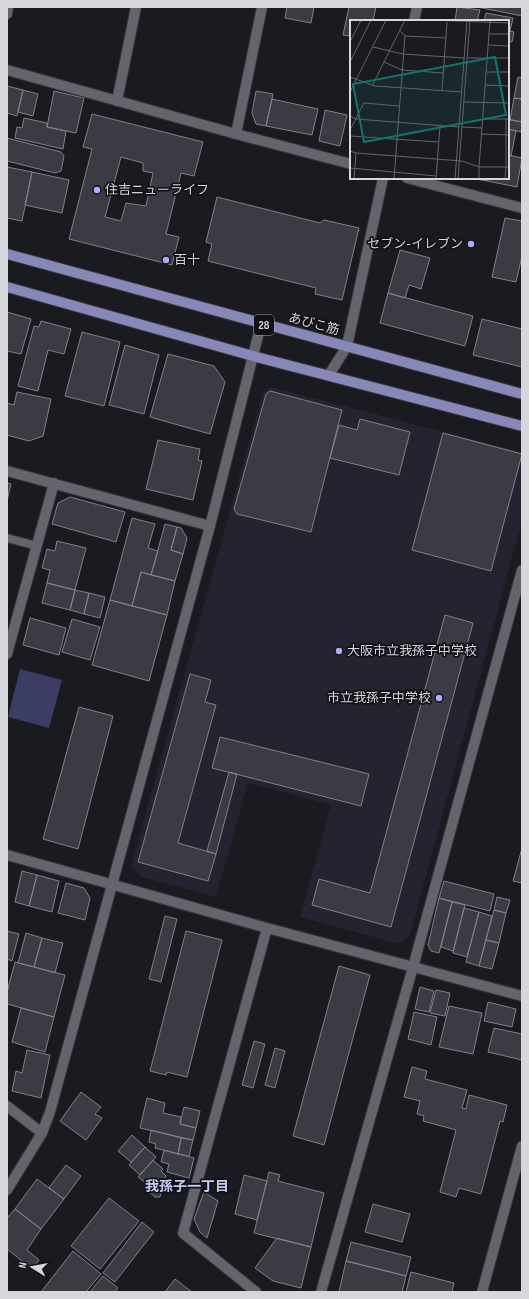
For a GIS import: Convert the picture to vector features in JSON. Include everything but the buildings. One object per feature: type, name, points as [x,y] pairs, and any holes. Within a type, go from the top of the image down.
[{"type":"main road","name":"あびこ筋","points":[[7,254],[522,394]]},
{"type":"main road","points":[[7,287],[253,356],[522,426]]},
{"type":"street","points":[[7,14],[8,7]]},
{"type":"street","points":[[117,101],[136,7]]},
{"type":"street","points":[[236,134],[262,7]]},
{"type":"street","points":[[414,20],[417,7]]},
{"type":"street","points":[[7,70],[236,134],[350,164]]},
{"type":"street","points":[[329,375],[347,346],[383,179]]},
{"type":"street","points":[[412,179],[522,208]]},
{"type":"street","points":[[7,1190],[42,1133],[50,1112],[210,526],[261,324]]},
{"type":"street","points":[[7,471],[210,526]]},
{"type":"street","points":[[7,654],[54,483]]},
{"type":"street","points":[[321,1292],[517,606],[522,570]]},
{"type":"street","points":[[7,854],[267,928],[522,996]]},
{"type":"street","points":[[256,1292],[183,1233],[267,928]]},
{"type":"street","points":[[7,1106],[42,1133]]},
{"type":"street","points":[[482,1292],[522,1146]]},
{"type":"lane","points":[[7,538],[37,546]]},
{"type":"shaded area","name":"大阪市立我孫子中学校","points":[[271,387],[522,452],[522,520],[410,935],[399,944],[300,917],[331,805],[248,783],[216,897],[141,877],[131,866],[263,392]]},
{"type":"shaded area","points":[[20,669],[62,680],[49,728],[8,717]]},
{"type":"place","name":"住吉ニューライフ","points":[[97,190]]},
{"type":"place","name":"セブン-イレブン","points":[[471,244]]},
{"type":"place","name":"百十","points":[[166,260]]},
{"type":"place","name":"大阪市立我孫子中学校","points":[[339,651]]},
{"type":"place","name":"市立我孫子中学校","points":[[439,698]]},
{"type":"district","name":"我孫子一丁目","points":[[187,1186]]}]
